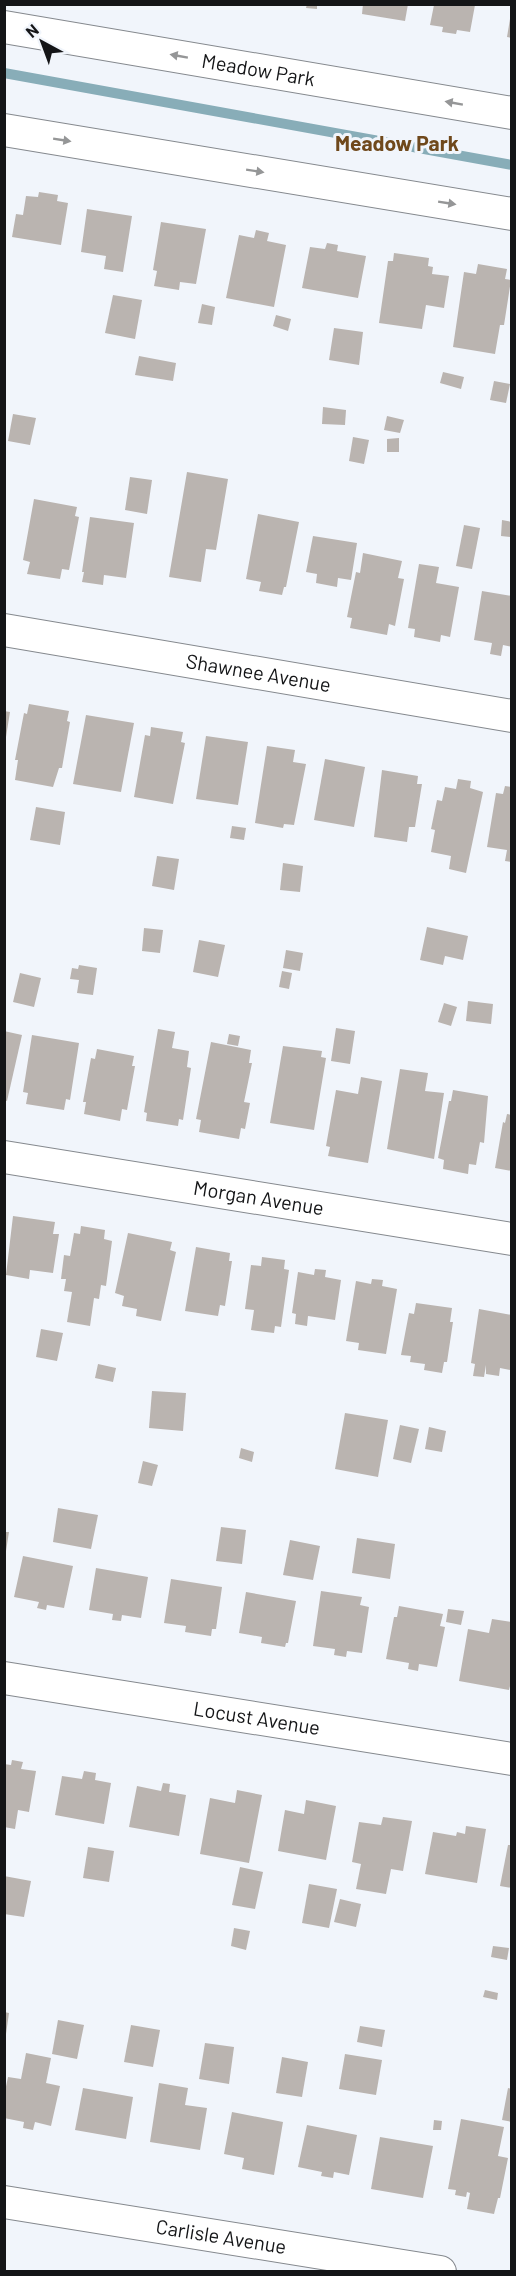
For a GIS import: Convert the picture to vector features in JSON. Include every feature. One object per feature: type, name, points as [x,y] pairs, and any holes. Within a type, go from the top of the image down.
[{"type":"street","name":"Meadow Park","points":[[4,27],[512,113]]},
{"type":"street","points":[[4,130],[512,214]]},
{"type":"street","name":"Shawnee Avenue","points":[[4,630],[512,716]]},
{"type":"street","name":"Morgan Avenue","points":[[4,1157],[512,1239]]},
{"type":"street","name":"Locust Avenue","points":[[4,1678],[512,1759]]},
{"type":"street","name":"Carlisle Avenue","points":[[4,2202],[440,2271]]},
{"type":"building","points":[[307,4],[317,4],[317,9],[306,8]]},
{"type":"building","points":[[363,4],[408,4],[405,21],[362,14]]},
{"type":"building","points":[[434,5],[475,5],[470,32],[457,30],[456,34],[442,32],[443,27],[430,25]]},
{"type":"building","points":[[510,19],[512,19],[512,38],[507,37]]},
{"type":"building","points":[[39,192],[58,195],[57,201],[68,203],[61,245],[12,237],[16,214],[23,215],[26,196],[38,197]]},
{"type":"building","points":[[87,209],[132,216],[123,272],[104,269],[106,256],[81,252]]},
{"type":"building","points":[[161,222],[206,229],[196,284],[180,282],[179,290],[154,286],[157,271],[153,270]]},
{"type":"building","points":[[256,230],[269,233],[267,241],[286,245],[274,307],[226,298],[239,235],[254,238]]},
{"type":"building","points":[[327,243],[338,245],[337,251],[366,256],[358,298],[302,288],[310,247],[325,249]]},
{"type":"building","points":[[394,253],[429,258],[428,266],[433,267],[432,274],[449,276],[444,308],[426,305],[422,329],[379,323],[388,261],[393,261]]},
{"type":"building","points":[[478,264],[507,269],[505,279],[511,280],[504,325],[500,325],[495,354],[453,347],[464,272],[476,274]]},
{"type":"building","points":[[113,295],[142,300],[135,339],[105,333]]},
{"type":"building","points":[[202,304],[215,307],[212,325],[198,323]]},
{"type":"building","points":[[276,315],[291,319],[288,331],[273,326]]},
{"type":"building","points":[[334,328],[363,332],[359,365],[329,360]]},
{"type":"building","points":[[139,356],[176,363],[173,381],[135,375]]},
{"type":"building","points":[[443,372],[464,377],[461,389],[440,383]]},
{"type":"building","points":[[494,381],[510,384],[506,403],[490,400]]},
{"type":"building","points":[[323,407],[346,410],[345,425],[322,424]]},
{"type":"building","points":[[13,414],[36,418],[30,445],[8,441]]},
{"type":"building","points":[[387,416],[404,420],[400,433],[384,430]]},
{"type":"building","points":[[353,437],[369,440],[364,464],[349,461]]},
{"type":"building","points":[[399,438],[399,452],[387,452],[387,439]]},
{"type":"building","points":[[187,472],[228,479],[216,550],[206,549],[201,582],[169,577]]},
{"type":"building","points":[[130,477],[152,480],[147,514],[125,510]]},
{"type":"building","points":[[34,499],[77,507],[75,516],[79,517],[69,570],[62,569],[60,579],[27,574],[30,562],[23,560]]},
{"type":"building","points":[[258,514],[299,522],[286,587],[282,595],[259,591],[261,582],[246,579]]},
{"type":"building","points":[[90,517],[134,523],[126,578],[104,575],[103,585],[82,582]]},
{"type":"building","points":[[502,520],[512,522],[510,537],[501,536]]},
{"type":"building","points":[[464,525],[480,528],[472,569],[456,566]]},
{"type":"building","points":[[313,536],[357,543],[351,580],[338,578],[337,587],[316,583],[317,574],[306,572]]},
{"type":"building","points":[[363,553],[402,561],[398,578],[404,579],[395,626],[389,624],[387,635],[350,628],[352,618],[347,617],[356,572],[360,573]]},
{"type":"building","points":[[419,564],[439,567],[436,583],[459,587],[450,637],[441,635],[440,642],[414,637],[415,629],[408,628]]},
{"type":"building","points":[[482,591],[512,596],[512,647],[503,645],[501,656],[490,654],[492,643],[474,640]]},
{"type":"building","points":[[29,704],[69,711],[67,721],[70,722],[62,768],[59,768],[53,787],[15,780],[18,760],[15,760],[24,713],[27,714]]},
{"type":"building","points":[[4,711],[10,712],[6,737],[4,737]]},
{"type":"building","points":[[86,715],[134,723],[121,792],[73,784]]},
{"type":"building","points":[[151,727],[183,732],[181,742],[185,743],[173,804],[134,797],[145,735],[150,736]]},
{"type":"building","points":[[206,736],[248,742],[238,805],[196,799]]},
{"type":"building","points":[[267,746],[295,750],[293,762],[306,764],[294,825],[284,824],[283,828],[255,823]]},
{"type":"building","points":[[325,759],[365,767],[354,827],[314,820]]},
{"type":"building","points":[[382,770],[418,776],[417,784],[422,784],[415,827],[409,827],[407,842],[374,837]]},
{"type":"building","points":[[458,779],[471,781],[470,788],[483,792],[466,873],[449,869],[451,856],[431,852],[435,830],[431,829],[437,800],[442,801],[445,787],[456,789]]},
{"type":"building","points":[[505,786],[512,787],[512,862],[505,861],[507,850],[487,847],[496,793],[503,794]]},
{"type":"building","points":[[36,807],[65,812],[60,845],[30,840]]},
{"type":"building","points":[[232,826],[246,828],[244,840],[230,838]]},
{"type":"building","points":[[157,856],[179,859],[174,890],[152,886]]},
{"type":"building","points":[[283,863],[303,866],[300,892],[280,890]]},
{"type":"building","points":[[427,927],[468,936],[463,960],[445,956],[443,965],[420,960]]},
{"type":"building","points":[[144,928],[163,930],[160,953],[142,951]]},
{"type":"building","points":[[199,940],[225,945],[218,977],[193,972]]},
{"type":"building","points":[[286,950],[303,953],[300,971],[283,968]]},
{"type":"building","points":[[79,965],[97,968],[93,995],[77,993],[79,980],[70,979],[72,968],[78,969]]},
{"type":"building","points":[[282,971],[292,973],[289,989],[279,987]]},
{"type":"building","points":[[20,973],[41,978],[34,1007],[13,1002]]},
{"type":"building","points":[[468,1001],[493,1004],[491,1024],[466,1021]]},
{"type":"building","points":[[444,1003],[457,1007],[451,1026],[438,1022]]},
{"type":"building","points":[[336,1028],[355,1031],[350,1064],[331,1061]]},
{"type":"building","points":[[158,1029],[175,1032],[172,1048],[189,1051],[187,1067],[191,1068],[183,1120],[179,1119],[178,1126],[146,1121],[147,1113],[144,1112]]},
{"type":"building","points":[[4,1031],[22,1035],[7,1101],[4,1100]]},
{"type":"building","points":[[229,1034],[240,1036],[238,1046],[227,1044]]},
{"type":"building","points":[[32,1035],[79,1043],[70,1100],[66,1099],[64,1110],[26,1104],[28,1093],[23,1092]]},
{"type":"building","points":[[211,1042],[251,1050],[249,1063],[252,1063],[244,1102],[250,1103],[245,1129],[241,1128],[239,1139],[199,1132],[201,1120],[196,1119]]},
{"type":"building","points":[[283,1046],[322,1051],[321,1057],[326,1058],[314,1130],[270,1123]]},
{"type":"building","points":[[97,1049],[134,1056],[132,1066],[135,1066],[127,1110],[122,1109],[120,1121],[84,1114],[86,1102],[83,1102],[91,1058],[95,1059]]},
{"type":"building","points":[[400,1069],[428,1073],[425,1091],[444,1093],[434,1159],[387,1149]]},
{"type":"building","points":[[361,1077],[382,1081],[368,1163],[328,1156],[330,1147],[326,1146],[336,1090],[358,1094]]},
{"type":"building","points":[[453,1090],[488,1096],[484,1143],[480,1142],[476,1165],[469,1164],[468,1174],[443,1169],[444,1160],[438,1158]]},
{"type":"building","points":[[507,1114],[512,1115],[512,1171],[495,1168],[503,1122],[505,1123]]},
{"type":"building","points":[[13,1216],[55,1222],[53,1234],[59,1234],[53,1273],[30,1270],[29,1279],[6,1275]]},
{"type":"building","points":[[81,1226],[105,1230],[104,1239],[112,1241],[106,1286],[101,1285],[99,1299],[94,1298],[90,1326],[67,1322],[72,1292],[64,1291],[66,1279],[61,1279],[64,1255],[70,1256],[74,1233],[80,1234]]},
{"type":"building","points":[[128,1233],[172,1242],[170,1250],[176,1252],[161,1321],[136,1316],[137,1309],[122,1306],[124,1296],[115,1293]]},
{"type":"building","points":[[196,1247],[230,1253],[229,1261],[232,1261],[225,1306],[220,1305],[218,1316],[185,1311]]},
{"type":"building","points":[[262,1257],[285,1260],[284,1269],[289,1270],[281,1327],[275,1326],[274,1333],[251,1330],[254,1310],[245,1309],[251,1265],[261,1266]]},
{"type":"building","points":[[315,1269],[326,1270],[325,1277],[341,1280],[335,1320],[308,1316],[307,1326],[295,1324],[296,1314],[292,1313],[298,1272],[314,1275]]},
{"type":"building","points":[[372,1279],[383,1280],[382,1286],[397,1289],[386,1354],[358,1350],[359,1343],[346,1341],[356,1281],[371,1284]]},
{"type":"building","points":[[416,1303],[452,1308],[450,1322],[453,1322],[447,1362],[444,1362],[442,1373],[424,1370],[425,1364],[410,1362],[411,1356],[401,1355],[409,1313],[414,1314]]},
{"type":"building","points":[[479,1309],[512,1315],[510,1370],[500,1368],[499,1376],[486,1374],[486,1365],[484,1377],[473,1376],[475,1364],[471,1363]]},
{"type":"building","points":[[41,1329],[63,1333],[57,1361],[36,1357]]},
{"type":"building","points":[[98,1364],[116,1368],[113,1382],[95,1378]]},
{"type":"building","points":[[152,1391],[186,1393],[183,1431],[149,1428]]},
{"type":"building","points":[[345,1413],[388,1420],[378,1477],[335,1469]]},
{"type":"building","points":[[400,1425],[419,1429],[411,1463],[393,1459]]},
{"type":"building","points":[[429,1427],[446,1431],[442,1452],[425,1449]]},
{"type":"building","points":[[241,1448],[254,1452],[252,1462],[239,1458]]},
{"type":"building","points":[[143,1461],[158,1465],[152,1486],[138,1483]]},
{"type":"building","points":[[58,1508],[98,1515],[91,1549],[53,1542]]},
{"type":"building","points":[[221,1527],[246,1530],[242,1564],[216,1561]]},
{"type":"building","points":[[4,1532],[9,1532],[6,1551],[4,1551]]},
{"type":"building","points":[[357,1538],[395,1544],[390,1579],[352,1573]]},
{"type":"building","points":[[290,1540],[320,1546],[313,1580],[283,1575]]},
{"type":"building","points":[[23,1556],[73,1566],[64,1608],[47,1605],[46,1610],[37,1608],[39,1602],[14,1597]]},
{"type":"building","points":[[96,1568],[148,1577],[141,1618],[122,1615],[121,1621],[112,1620],[113,1614],[89,1610]]},
{"type":"building","points":[[171,1579],[222,1587],[216,1629],[212,1629],[211,1636],[185,1632],[186,1626],[164,1623]]},
{"type":"building","points":[[321,1591],[362,1597],[360,1605],[369,1607],[362,1653],[347,1651],[346,1657],[334,1655],[335,1649],[313,1646]]},
{"type":"building","points":[[246,1592],[296,1601],[288,1643],[285,1647],[261,1643],[262,1637],[239,1633]]},
{"type":"building","points":[[399,1606],[443,1614],[440,1626],[445,1627],[437,1667],[419,1664],[418,1671],[408,1669],[409,1663],[386,1659],[394,1617],[397,1617]]},
{"type":"building","points":[[448,1609],[464,1611],[461,1625],[446,1622]]},
{"type":"building","points":[[492,1619],[512,1622],[512,1678],[509,1690],[459,1681],[468,1629],[489,1633]]},
{"type":"building","points":[[12,1760],[23,1762],[21,1769],[36,1771],[29,1812],[18,1810],[15,1829],[4,1827],[4,1764],[11,1765]]},
{"type":"building","points":[[84,1771],[96,1773],[95,1780],[111,1783],[104,1824],[55,1815],[62,1776],[82,1779]]},
{"type":"building","points":[[163,1783],[170,1784],[169,1792],[186,1795],[179,1836],[129,1827],[137,1786],[161,1791]]},
{"type":"building","points":[[237,1790],[262,1795],[249,1863],[200,1854],[210,1798],[235,1803]]},
{"type":"building","points":[[306,1800],[336,1806],[326,1860],[278,1851],[285,1810],[304,1814]]},
{"type":"building","points":[[383,1817],[412,1821],[403,1871],[391,1869],[386,1894],[356,1889],[361,1864],[352,1862],[359,1822],[381,1825]]},
{"type":"building","points":[[466,1826],[486,1829],[477,1883],[425,1874],[433,1832],[456,1836],[457,1832],[465,1834]]},
{"type":"building","points":[[508,1845],[512,1845],[512,1888],[500,1886]]},
{"type":"building","points":[[88,1847],[114,1851],[109,1882],[83,1878]]},
{"type":"building","points":[[240,1867],[263,1872],[255,1909],[232,1905]]},
{"type":"building","points":[[4,1876],[31,1881],[24,1917],[4,1914]]},
{"type":"building","points":[[309,1884],[337,1889],[329,1928],[302,1923]]},
{"type":"building","points":[[340,1899],[361,1904],[356,1927],[334,1922]]},
{"type":"building","points":[[234,1928],[250,1931],[246,1950],[231,1946]]},
{"type":"building","points":[[493,1946],[509,1948],[507,1960],[491,1957]]},
{"type":"building","points":[[485,1990],[498,1993],[497,2000],[483,1997]]},
{"type":"building","points":[[4,2012],[9,2013],[6,2034],[4,2033]]},
{"type":"building","points":[[58,2020],[84,2025],[77,2059],[52,2054]]},
{"type":"building","points":[[131,2025],[160,2030],[153,2067],[124,2062]]},
{"type":"building","points":[[360,2026],[385,2030],[382,2047],[357,2042]]},
{"type":"building","points":[[205,2043],[234,2047],[229,2084],[199,2079]]},
{"type":"building","points":[[26,2053],[51,2058],[46,2083],[60,2086],[51,2126],[35,2122],[33,2130],[23,2128],[24,2122],[4,2118],[4,2096],[8,2077],[21,2079]]},
{"type":"building","points":[[345,2054],[382,2060],[376,2095],[339,2089]]},
{"type":"building","points":[[282,2057],[308,2062],[302,2097],[276,2093]]},
{"type":"building","points":[[159,2083],[188,2088],[185,2105],[207,2108],[200,2150],[150,2142]]},
{"type":"building","points":[[83,2088],[133,2097],[126,2139],[75,2130]]},
{"type":"building","points":[[508,2088],[512,2089],[512,2122],[502,2120]]},
{"type":"building","points":[[232,2112],[283,2122],[274,2175],[242,2169],[244,2158],[224,2154]]},
{"type":"building","points":[[461,2119],[504,2127],[498,2156],[508,2158],[500,2198],[498,2198],[494,2214],[467,2209],[470,2193],[467,2192],[466,2197],[455,2195],[456,2190],[448,2189]]},
{"type":"building","points":[[434,2120],[442,2121],[441,2130],[433,2130]]},
{"type":"building","points":[[307,2125],[357,2135],[349,2175],[334,2172],[333,2178],[321,2176],[322,2172],[298,2167]]},
{"type":"building","points":[[380,2137],[433,2146],[423,2198],[371,2189]]},
{"type":"waterway","points":[[4,73],[512,165]]},
{"type":"district","name":"Meadow Park","points":[[397,144]]}]
